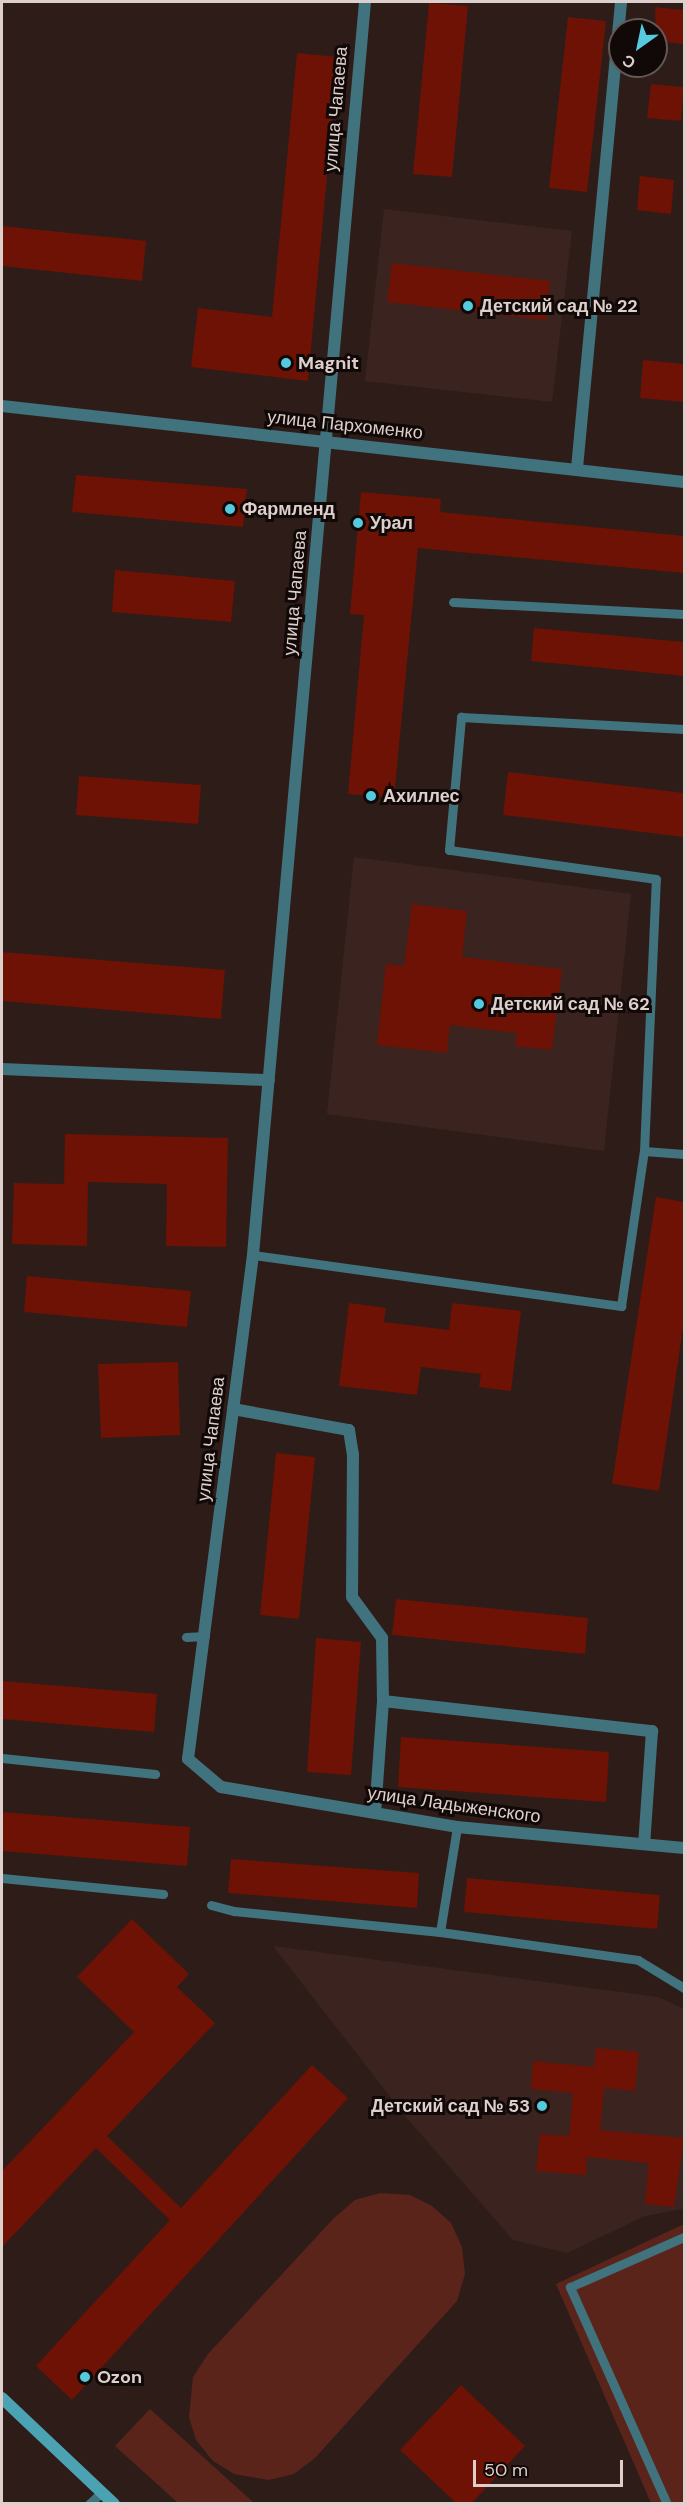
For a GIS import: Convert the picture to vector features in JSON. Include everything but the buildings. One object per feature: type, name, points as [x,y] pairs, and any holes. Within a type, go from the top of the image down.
[{"type":"street","name":"улица Чапаева","points":[[221,1787],[188,1759],[253,1255],[365,2]]},
{"type":"street","points":[[578,468],[621,2]]},
{"type":"street","name":"улица Пархоменко","points":[[2,406],[578,468],[684,482]]},
{"type":"street","points":[[2,1069],[269,1080]]},
{"type":"street","points":[[233,1409],[349,1430],[354,1454],[352,1597],[382,1638],[383,1701],[375,1813]]},
{"type":"street","points":[[383,1701],[652,1731],[644,1844]]},
{"type":"street","name":"улица Ладыженского","points":[[221,1787],[457,1827],[684,1848]]},
{"type":"street","points":[[2,2398],[114,2504]]},
{"type":"lane","points":[[453,602],[684,614]]},
{"type":"lane","points":[[253,1255],[621,1306],[644,1151],[656,879],[448,850],[461,717],[684,729]]},
{"type":"lane","points":[[644,1151],[684,1154]]},
{"type":"lane","points":[[186,1637],[205,1636]]},
{"type":"lane","points":[[2,1758],[156,1774]]},
{"type":"lane","points":[[440,1932],[457,1827]]},
{"type":"lane","points":[[2,1878],[163,1894]]},
{"type":"lane","points":[[211,1905],[234,1911],[440,1932],[638,1960],[684,1988]]},
{"type":"lane","points":[[667,2504],[570,2286],[684,2237]]},
{"type":"lane","points":[[89,2504],[102,2492]]},
{"type":"shaded area","name":"Детский сад № 22","points":[[384,209],[572,231],[552,402],[365,381]]},
{"type":"shaded area","name":"Детский сад № 62","points":[[354,857],[631,894],[604,1151],[327,1114]]},
{"type":"shaded area","name":"Детский сад № 53","points":[[273,1946],[658,1997],[684,2009],[684,2205],[682,2209],[645,2216],[567,2253],[513,2240],[406,2117]]},
{"type":"shaded area","points":[[380,2193],[410,2195],[432,2206],[451,2223],[462,2247],[465,2274],[457,2301],[315,2458],[294,2474],[269,2480],[234,2474],[213,2461],[196,2440],[189,2417],[193,2377],[208,2354],[334,2218],[355,2200]]},
{"type":"shaded area","points":[[684,2224],[684,2503],[651,2503],[556,2284]]},
{"type":"shaded area","points":[[150,2409],[254,2503],[178,2503],[115,2446]]},
{"type":"place","name":"Детский сад № 22","points":[[468,306]]},
{"type":"place","name":"Magnit","points":[[286,363]]},
{"type":"place","name":"Фармленд","points":[[230,509]]},
{"type":"place","name":"Урал","points":[[358,523]]},
{"type":"place","name":"Ахиллес","points":[[371,796]]},
{"type":"place","name":"Детский сад № 62","points":[[479,1004]]},
{"type":"place","name":"Детский сад № 53","points":[[542,2106]]},
{"type":"place","name":"Ozon","points":[[85,2377]]}]
